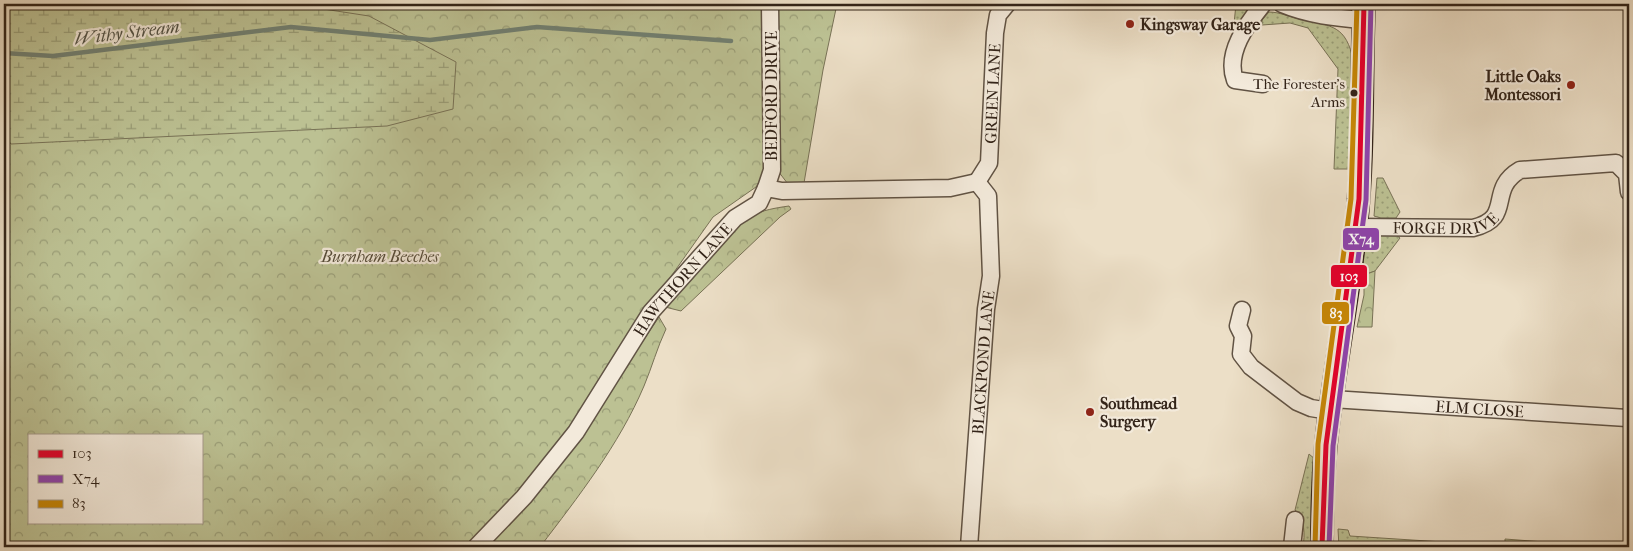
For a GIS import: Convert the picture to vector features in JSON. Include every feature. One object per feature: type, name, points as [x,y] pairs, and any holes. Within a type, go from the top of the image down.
[{"type":"main road","points":[[1322,547],[1323,486],[1331,405],[1356,227],[1363,130],[1364,12]]},
{"type":"street","name":"BEDFORD DRIVE","points":[[766,188],[772,170],[770,4]]},
{"type":"street","name":"GREEN LANE","points":[[977,182],[989,163],[995,33],[998,15],[1006,4]]},
{"type":"street","points":[[1263,4],[1248,22],[1235,49],[1232,73],[1235,80],[1263,84]]},
{"type":"street","points":[[1282,4],[1298,11],[1337,18],[1364,12]]},
{"type":"street","name":"FORGE DRIVE","points":[[1356,227],[1473,228],[1488,224],[1498,213],[1500,196],[1507,177],[1520,170],[1616,163],[1627,174],[1629,192]]},
{"type":"street","points":[[766,188],[782,191],[950,188],[977,182]]},
{"type":"street","name":"BLACKPOND LANE","points":[[970,547],[986,309],[991,276],[988,196],[977,182]]},
{"type":"street","name":"HAWTHORN LANE","points":[[476,547],[524,497],[576,432],[651,312],[735,218],[759,203],[766,188]]},
{"type":"street","name":"ELM CLOSE","points":[[1242,310],[1238,326],[1243,336],[1241,354],[1251,368],[1297,402],[1311,408],[1331,405],[1627,418]]},
{"type":"street","points":[[1292,547],[1295,520]]},
{"type":"green space","name":"Burnham Beeches","points":[[4,4],[762,4],[766,173],[756,187],[713,217],[638,323],[554,450],[502,512],[466,547],[4,547]]},
{"type":"green space","points":[[4,4],[291,4],[369,16],[456,62],[453,109],[387,126],[11,144],[4,135]]},
{"type":"green space","points":[[774,4],[837,4],[823,70],[804,183],[788,184],[778,171]]},
{"type":"green space","points":[[1236,4],[1249,4],[1249,8],[1242,18],[1234,24]]},
{"type":"green space","points":[[1269,12],[1326,25],[1339,31],[1349,45],[1352,55],[1349,169],[1334,169],[1338,69],[1308,28],[1290,23],[1262,25],[1262,20]]},
{"type":"green space","points":[[1377,178],[1383,178],[1400,212],[1396,218],[1374,216]]},
{"type":"green space","points":[[789,206],[791,209],[780,217],[681,311],[665,307],[705,257],[740,223],[760,212]]},
{"type":"green space","points":[[1380,233],[1394,233],[1400,238],[1375,271],[1364,275],[1363,257],[1368,240]]},
{"type":"green space","points":[[1375,271],[1372,327],[1357,327],[1364,295],[1364,275]]},
{"type":"green space","points":[[659,317],[666,329],[634,408],[610,450],[569,509],[540,547],[487,547],[565,457]]},
{"type":"green space","points":[[1309,454],[1316,460],[1314,547],[1303,547],[1304,532],[1302,522],[1295,510]]},
{"type":"green space","points":[[1338,529],[1348,530],[1350,536],[1505,546],[1505,539],[1609,547],[1339,547]]},
{"type":"waterway","name":"Withy Stream","points":[[4,53],[53,56],[291,27],[430,40],[537,27],[731,41]]},
{"type":"transit line","name":"83","points":[[1315,547],[1318,444],[1351,199],[1357,4]]},
{"type":"transit line","name":"103","points":[[1322,547],[1326,445],[1359,199],[1364,4]]},
{"type":"transit line","name":"X74","points":[[1329,547],[1333,446],[1366,200],[1371,4]]},
{"type":"place","name":"Kingsway Garage","points":[[1130,24]]},
{"type":"place","name":"Little Oaks Montessori","points":[[1571,85]]},
{"type":"place","name":"The Forester's Arms","points":[[1354,93]]},
{"type":"place","name":"Southmead Surgery","points":[[1090,412]]}]
